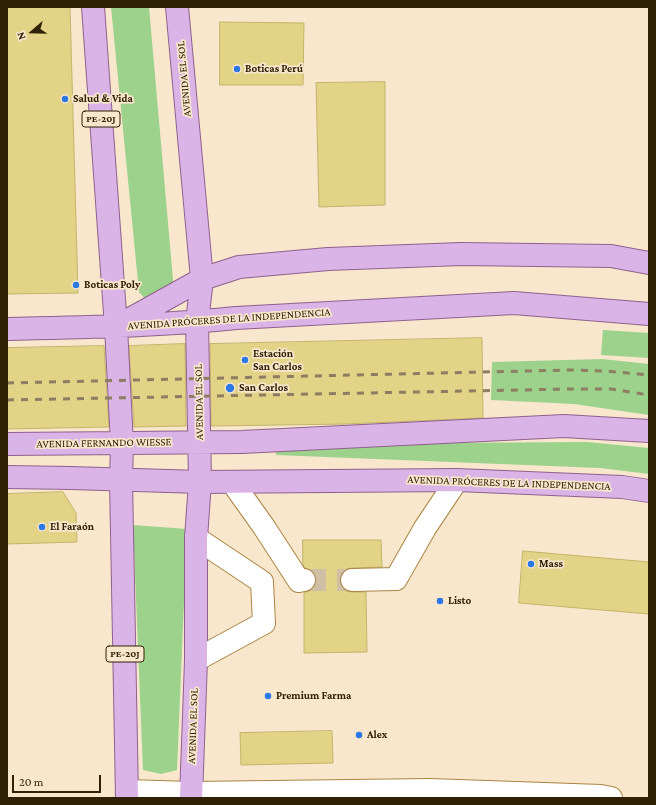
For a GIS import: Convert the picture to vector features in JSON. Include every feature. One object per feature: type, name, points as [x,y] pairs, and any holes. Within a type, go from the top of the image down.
[{"type":"main road","name":"PE-20J","points":[[93,7],[116,327],[122,444],[121,480],[128,794]]},
{"type":"main road","name":"AVENIDA EL SOL","points":[[177,7],[202,279],[197,322],[200,482],[196,538],[196,660],[191,795]]},
{"type":"main road","name":"AVENIDA PRÓCERES DE LA INDEPENDENCIA","points":[[116,327],[202,279],[239,267],[336,258],[461,254],[611,256],[649,263]]},
{"type":"main road","name":"AVENIDA PRÓCERES DE LA INDEPENDENCIA","points":[[116,327],[236,318],[514,303],[649,314]]},
{"type":"main road","points":[[7,329],[116,327]]},
{"type":"main road","points":[[200,442],[242,442],[564,426],[649,431]]},
{"type":"main road","name":"AVENIDA FERNANDO WIESSE","points":[[7,444],[200,442]]},
{"type":"main road","points":[[7,477],[200,482]]},
{"type":"main road","name":"AVENIDA PRÓCERES DE LA INDEPENDENCIA","points":[[200,482],[457,480],[622,487],[649,491]]},
{"type":"street","points":[[352,580],[396,579],[425,528],[457,480]]},
{"type":"street","points":[[196,538],[262,582],[301,580],[232,482]]},
{"type":"street","points":[[196,660],[264,623],[262,582]]},
{"type":"street","points":[[128,794],[430,794],[605,797]]},
{"type":"green space","points":[[111,7],[149,7],[174,291],[146,300],[139,292]]},
{"type":"green space","points":[[603,330],[649,333],[649,358],[601,355]]},
{"type":"green space","points":[[602,359],[649,364],[649,415],[574,404],[491,400],[492,362]]},
{"type":"green space","points":[[587,442],[649,448],[649,474],[600,468],[276,455],[277,444]]},
{"type":"green space","points":[[133,525],[187,529],[177,770],[161,774],[143,770]]},
{"type":"building","points":[[7,7],[70,7],[78,293],[7,294]]},
{"type":"building","points":[[220,22],[304,23],[303,85],[220,85]]},
{"type":"building","points":[[385,82],[385,205],[319,207],[316,83]]},
{"type":"building","points":[[482,338],[483,418],[347,424],[211,426],[210,344]]},
{"type":"building","points":[[185,344],[186,426],[134,427],[129,346]]},
{"type":"building","points":[[104,346],[109,427],[7,429],[7,348]]},
{"type":"building","name":"El Faraón","points":[[63,492],[76,513],[77,542],[7,544],[7,494]]},
{"type":"building","points":[[303,540],[381,540],[382,567],[346,569],[341,574],[340,580],[342,587],[346,591],[366,592],[367,652],[304,653],[304,593],[313,589],[316,584],[316,578],[313,571],[305,568],[303,565]]},
{"type":"building","points":[[523,551],[649,562],[649,614],[519,603]]},
{"type":"building","points":[[332,731],[333,763],[241,765],[240,733]]},
{"type":"tunnel","points":[[304,580],[352,580]]},
{"type":"railway","points":[[7,383],[571,370],[606,371],[649,375]]},
{"type":"railway","points":[[7,400],[570,389],[611,389],[649,395]]},
{"type":"place","name":"Boticas Perú","points":[[237,69]]},
{"type":"place","name":"Salud & Vida","points":[[65,99]]},
{"type":"place","name":"Boticas Poly","points":[[76,285]]},
{"type":"place","name":"Estación San Carlos","points":[[245,360]]},
{"type":"place","name":"San Carlos","points":[[230,388]]},
{"type":"place","name":"El Faraón","points":[[42,527]]},
{"type":"place","name":"Mass","points":[[531,564]]},
{"type":"place","name":"Listo","points":[[440,601]]},
{"type":"place","name":"Premium Farma","points":[[268,696]]},
{"type":"place","name":"Alex","points":[[359,735]]}]
